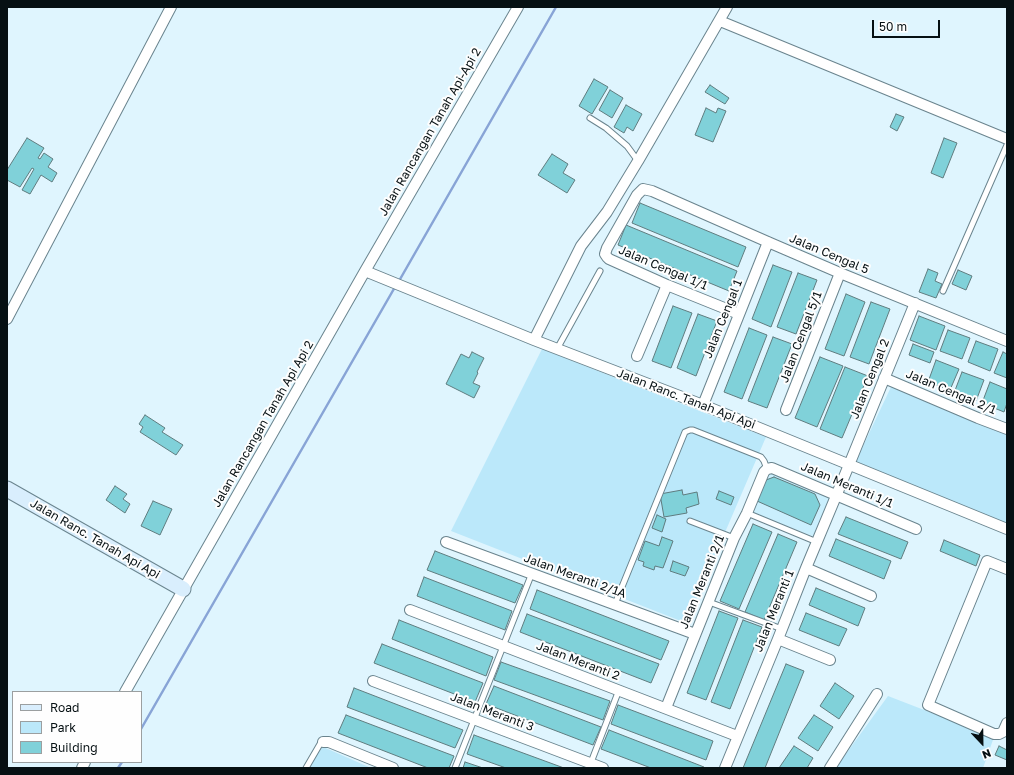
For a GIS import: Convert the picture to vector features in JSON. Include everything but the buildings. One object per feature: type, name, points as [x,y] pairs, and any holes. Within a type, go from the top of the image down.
[{"type":"street","points":[[7,319],[171,7]]},
{"type":"street","name":"Jalan Rancangan Tanah Api-Api 2","points":[[365,271],[518,7]]},
{"type":"street","points":[[534,340],[582,246],[607,212],[638,161],[727,7]]},
{"type":"street","points":[[720,21],[1007,139]]},
{"type":"street","name":"Jalan Cengal 5","points":[[643,189],[652,191],[840,273],[1007,341]]},
{"type":"street","name":"Jalan Cengal 1/1","points":[[643,189],[637,195],[610,242],[605,254],[609,259],[667,285],[739,314]]},
{"type":"street","name":"Jalan Cengal 1","points":[[703,405],[768,242]]},
{"type":"street","name":"Jalan Ranc. Tanah Api Api","points":[[365,271],[534,340],[703,405],[1007,529]]},
{"type":"street","name":"Jalan Rancangan Tanah Api Api 2","points":[[183,589],[365,271]]},
{"type":"street","name":"Jalan Cengal 5/1","points":[[786,410],[840,273]]},
{"type":"street","points":[[637,356],[667,285]]},
{"type":"street","name":"Jalan Cengal 2","points":[[849,465],[915,303]]},
{"type":"street","name":"Jalan Cengal 2/1","points":[[884,378],[1007,429]]},
{"type":"street","name":"Jalan Meranti 1","points":[[725,768],[849,465]]},
{"type":"street","name":"Jalan Meranti 1/1","points":[[767,469],[772,468],[916,529]]},
{"type":"street","name":"Jalan Meranti 2/1","points":[[666,708],[734,538],[747,513],[764,472],[767,469]]},
{"type":"street","name":"Jalan Ranc. Tanah Api Api","points":[[7,489],[183,589]]},
{"type":"street","name":"Jalan Meranti 2/1A","points":[[446,542],[695,634]]},
{"type":"street","points":[[1007,569],[987,560],[928,705],[994,734],[1003,732],[1007,723]]},
{"type":"street","points":[[806,568],[871,596]]},
{"type":"street","points":[[126,691],[183,589]]},
{"type":"street","name":"Jalan Meranti 2","points":[[410,610],[737,736]]},
{"type":"street","points":[[778,639],[830,660]]},
{"type":"street","name":"Jalan Meranti 3","points":[[372,681],[590,766],[603,768]]},
{"type":"street","points":[[830,768],[877,694]]},
{"type":"street","points":[[323,742],[329,742],[393,768]]},
{"type":"lane","points":[[590,118],[606,128],[627,146],[638,161]]},
{"type":"lane","points":[[943,291],[1007,145]]},
{"type":"lane","points":[[557,349],[600,271]]},
{"type":"lane","points":[[615,604],[687,430],[693,430],[761,457],[767,469]]},
{"type":"lane","points":[[747,513],[817,542]]},
{"type":"lane","points":[[690,521],[734,538]]},
{"type":"lane","points":[[455,768],[532,573]]},
{"type":"lane","points":[[709,602],[782,629]]},
{"type":"lane","points":[[590,766],[618,690]]},
{"type":"lane","points":[[306,768],[318,746],[323,742]]},
{"type":"shaded area","points":[[767,471],[831,496],[815,537],[750,512]]},
{"type":"green space","points":[[542,349],[766,437],[686,623],[451,531]]},
{"type":"green space","points":[[891,387],[1007,435],[1007,525],[855,463]]},
{"type":"green space","points":[[888,696],[994,737],[983,768],[837,768]]},
{"type":"green space","points":[[321,746],[371,768],[310,768]]},
{"type":"waterway","points":[[399,281],[556,7]]},
{"type":"waterway","points":[[142,727],[395,287]]},
{"type":"waterway","points":[[118,768],[121,763]]}]
